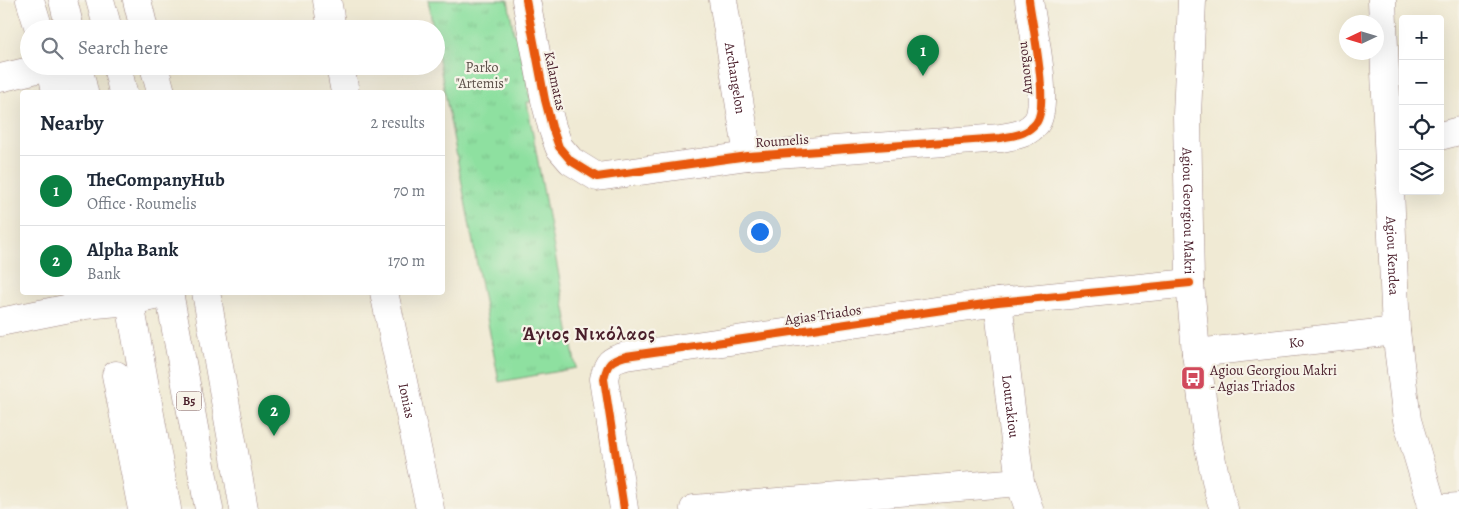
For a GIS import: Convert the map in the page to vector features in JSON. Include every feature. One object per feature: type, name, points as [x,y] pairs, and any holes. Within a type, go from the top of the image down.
[{"type":"street","points":[[30,0],[36,20]]},
{"type":"street","points":[[62,0],[68,20]]},
{"type":"street","points":[[100,0],[106,20]]},
{"type":"street","points":[[137,0],[142,20]]},
{"type":"street","points":[[327,0],[330,20]]},
{"type":"street","name":"Kalamatas","points":[[526,0],[552,127],[559,147],[571,162]]},
{"type":"street","name":"Archangelon","points":[[723,0],[748,156]]},
{"type":"street","name":"Amorgou","points":[[1001,138],[1024,134],[1038,122],[1042,81],[1028,0]]},
{"type":"street","name":"Agiou Georgiou Makri","points":[[1192,0],[1187,115],[1190,283],[1196,354],[1208,443],[1224,509]]},
{"type":"street","name":"Agiou Kendea","points":[[1382,0],[1396,147],[1396,331],[1407,420],[1441,508]]},
{"type":"street","points":[[0,78],[20,73]]},
{"type":"street","points":[[53,75],[56,90]]},
{"type":"street","points":[[80,75],[84,90]]},
{"type":"street","points":[[119,75],[123,90]]},
{"type":"street","points":[[156,75],[160,90]]},
{"type":"street","points":[[342,75],[345,90]]},
{"type":"street","points":[[1444,135],[1459,131]]},
{"type":"street","name":"Roumelis","points":[[571,162],[597,177],[748,156],[1001,138]]},
{"type":"street","name":"Agias Triados","points":[[624,509],[604,379],[606,367],[614,359],[636,354],[998,302],[1190,283]]},
{"type":"street","points":[[0,322],[129,297],[149,295]]},
{"type":"street","name":"B5","points":[[169,295],[209,509]]},
{"type":"street","points":[[207,295],[244,509]]},
{"type":"street","name":"Ionias","points":[[385,295],[430,509]]},
{"type":"street","points":[[129,297],[167,509]]},
{"type":"street","name":"Loutrakiou","points":[[998,302],[1020,482],[1029,509]]},
{"type":"street","name":"Ko","points":[[1196,354],[1396,331]]},
{"type":"street","points":[[116,375],[142,509]]},
{"type":"street","points":[[694,509],[1020,482]]},
{"type":"green space","name":"Parko \"Artemis\"","points":[[428,0],[508,0],[514,34],[518,34],[531,102],[527,102],[576,368],[499,382],[442,75],[445,75],[445,20],[431,20]]},
{"type":"cycle path","points":[[526,0],[545,100],[559,147],[571,161],[597,177],[748,156],[1001,138],[1024,132],[1036,123],[1040,114],[1041,100],[1039,64],[1029,0]]},
{"type":"cycle path","points":[[624,509],[604,379],[608,366],[617,359],[626,356],[998,302],[1190,283]]},
{"type":"place","name":"TheCompanyHub","points":[[923,76]]},
{"type":"place","name":"Agiou Georgiou Makri - Agias Triados","points":[[1193,378]]},
{"type":"place","name":"Alpha Bank","points":[[274,436]]},
{"type":"district","name":"Άγιος Νικόλαος","points":[[589,334]]}]
